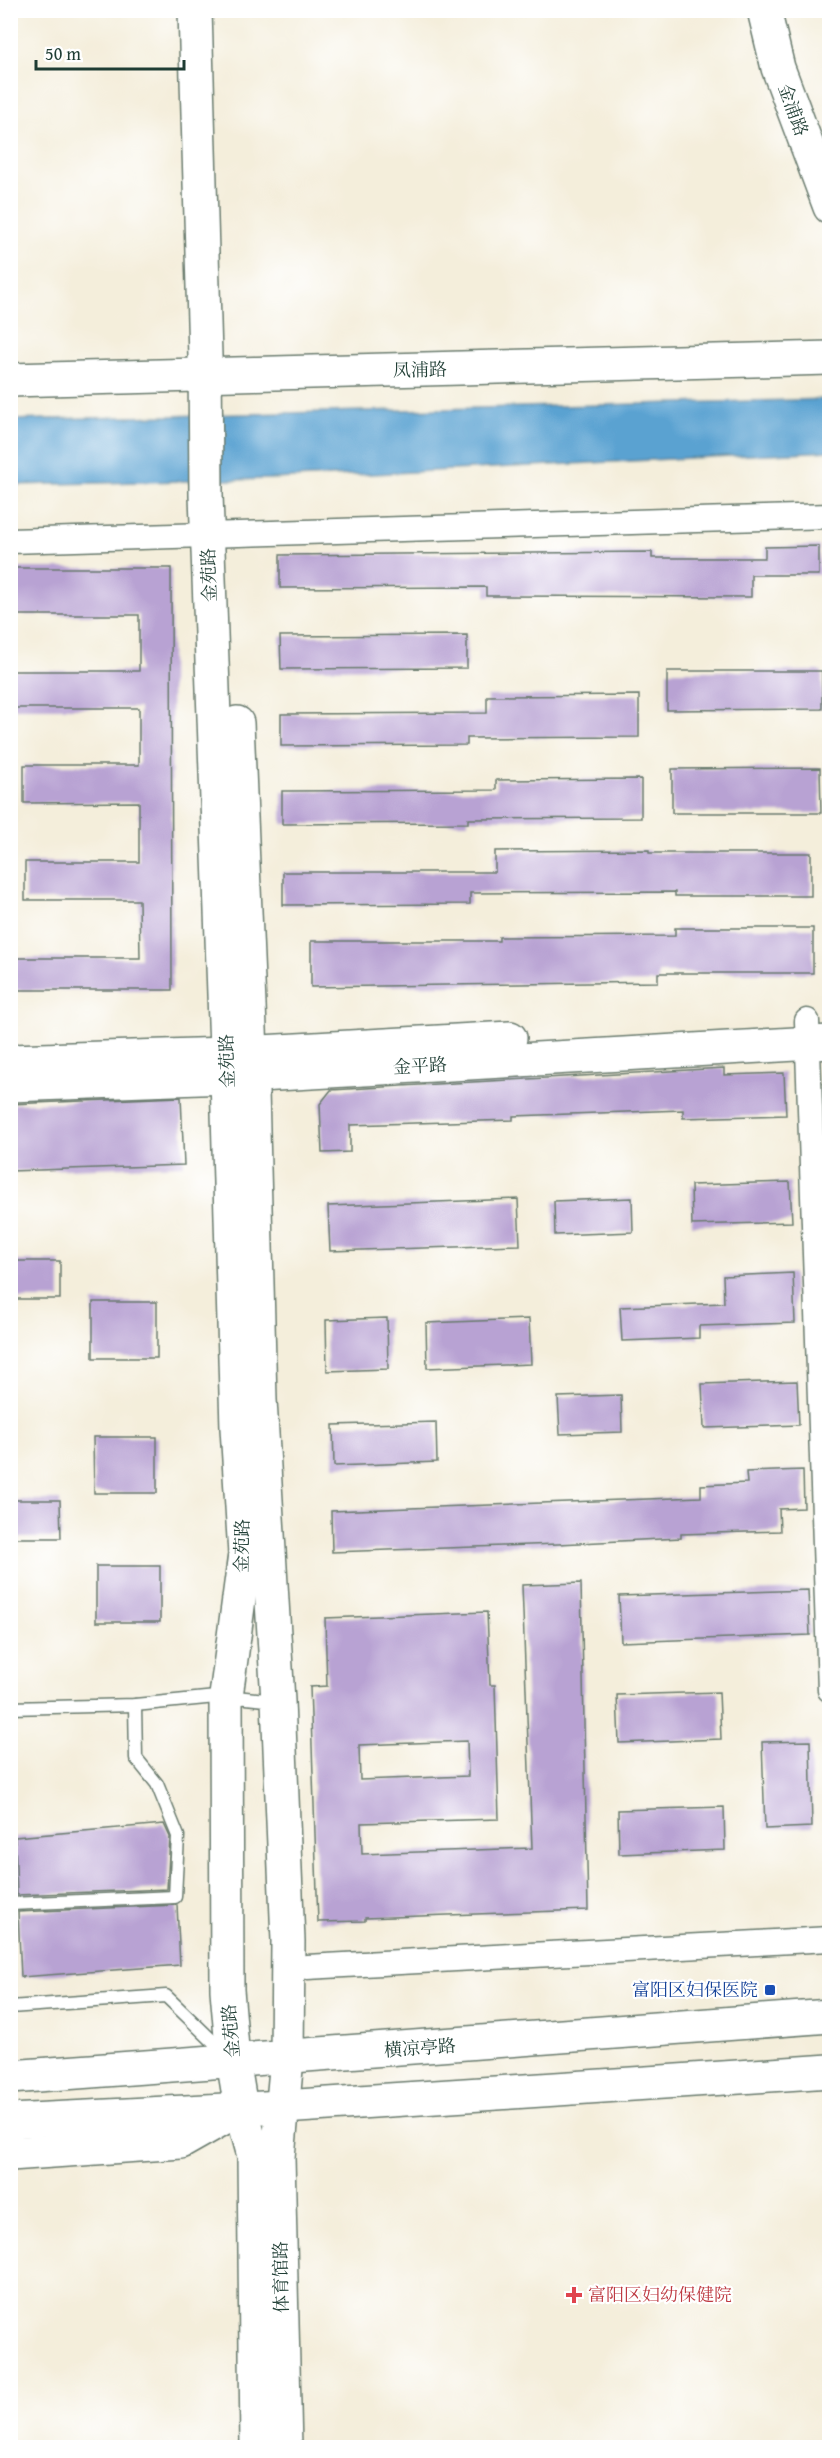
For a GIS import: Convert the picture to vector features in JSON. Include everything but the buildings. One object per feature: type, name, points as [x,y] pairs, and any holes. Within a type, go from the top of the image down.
[{"type":"street","name":"金苑路","points":[[195,10],[216,365]]},
{"type":"street","name":"金苑路","points":[[218,10],[216,414],[239,1065],[237,1428],[245,1554],[226,1696],[227,1990],[233,2060],[241,2108]]},
{"type":"street","name":"金浦路","points":[[764,10],[778,68],[830,207]]},
{"type":"street","name":"凤浦路","points":[[10,380],[216,365],[830,341]]},
{"type":"street","name":"凤浦路","points":[[10,361],[216,365],[830,358]]},
{"type":"street","points":[[10,541],[830,516]]},
{"type":"street","points":[[818,1031],[830,1690]]},
{"type":"street","name":"金平路","points":[[10,1085],[239,1065],[818,1031]]},
{"type":"street","name":"金平路","points":[[10,1061],[239,1065]]},
{"type":"street","name":"体育馆路","points":[[239,1065],[278,1701],[288,1941],[287,2058],[278,2157],[285,2448]]},
{"type":"street","points":[[307,1967],[830,1939]]},
{"type":"street","name":"横凉亭路","points":[[10,2077],[830,2016]]},
{"type":"street","points":[[10,2121],[283,2107],[830,2071]]},
{"type":"street","points":[[10,2154],[181,2142],[241,2108]]},
{"type":"street","name":"体育馆路","points":[[241,2108],[254,2156],[257,2448]]},
{"type":"lane","points":[[10,1708],[135,1705],[226,1696],[278,1701]]},
{"type":"lane","points":[[10,1904],[175,1897],[178,1836],[157,1784],[136,1758],[135,1705]]},
{"type":"lane","points":[[10,2007],[166,1996],[233,2060]]},
{"type":"water","points":[[829,399],[830,451],[273,479],[11,485],[10,420]]},
{"type":"place","name":"富阳区妇保医院","points":[[770,1990]]},
{"type":"place","name":"富阳区妇幼保健院","points":[[574,2295]]}]
